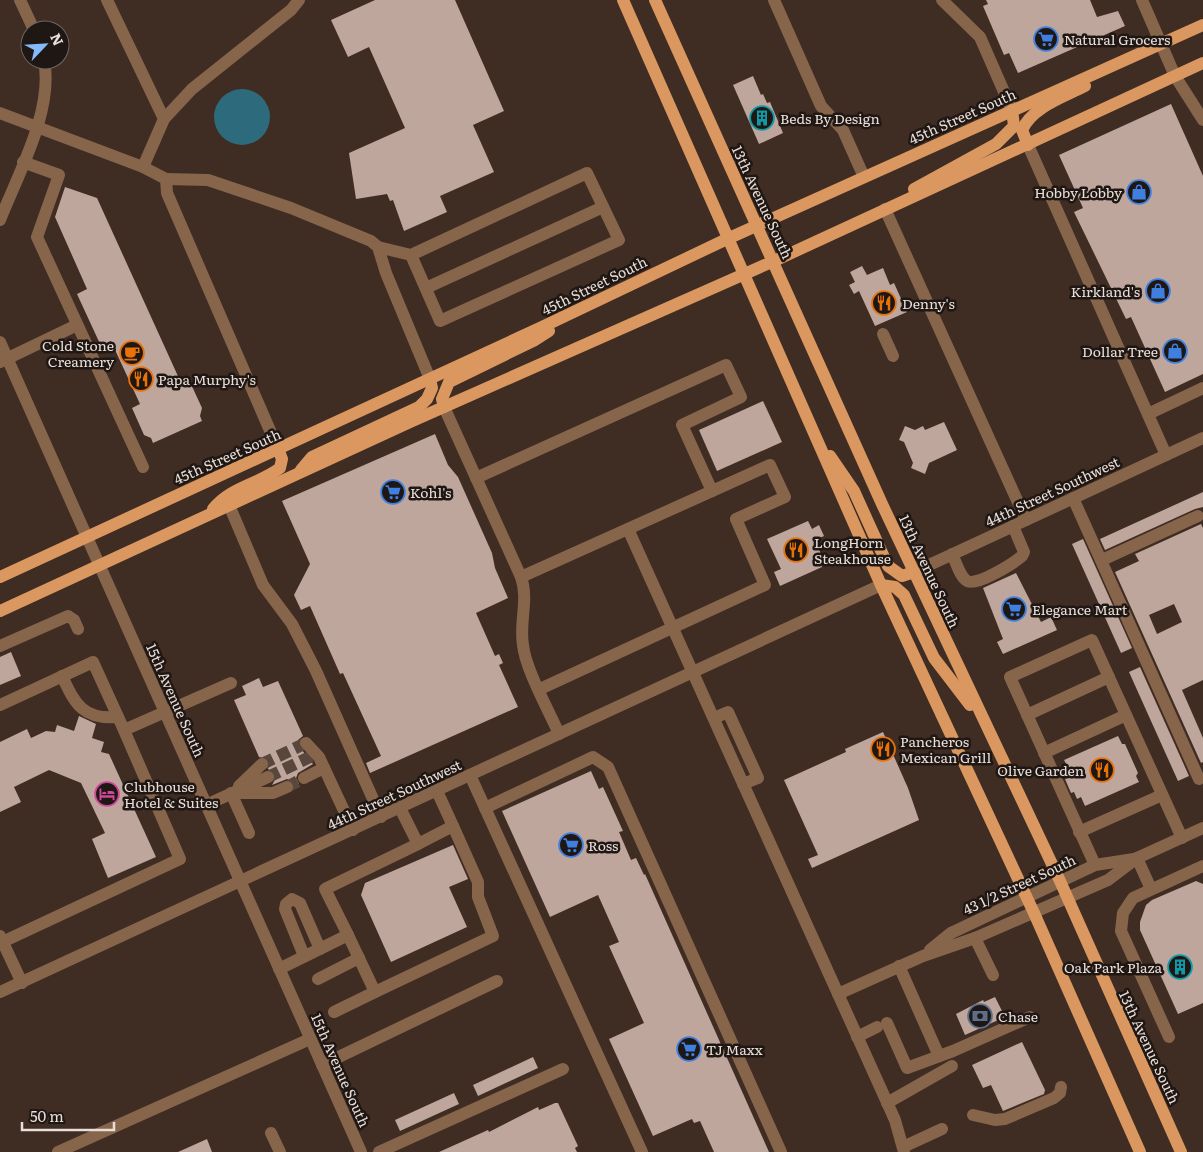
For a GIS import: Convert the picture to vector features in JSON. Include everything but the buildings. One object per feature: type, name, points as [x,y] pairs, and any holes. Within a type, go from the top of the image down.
[{"type":"main road","points":[[623,0],[880,585],[1027,897],[1140,1152]]},
{"type":"main road","name":"13th Avenue South","points":[[655,0],[914,572],[1068,898],[1181,1152]]},
{"type":"main road","name":"45th Street South","points":[[0,577],[278,450],[727,239],[1203,25]]},
{"type":"main road","points":[[0,611],[444,407],[774,261],[1203,63]]},
{"type":"main road","points":[[1028,145],[1022,130],[1026,120],[1038,111],[1088,85],[1099,72]]},
{"type":"main road","points":[[885,209],[916,187],[996,144],[1014,126],[1012,110]]},
{"type":"main road","points":[[444,407],[442,399],[449,382],[535,340],[589,304]]},
{"type":"main road","points":[[297,474],[312,457],[419,407],[427,399],[432,388],[430,379]]},
{"type":"main road","points":[[813,433],[854,491],[888,566],[902,576],[914,572]]},
{"type":"main road","points":[[209,514],[218,503],[234,491],[272,474],[280,468],[282,459],[278,450]]},
{"type":"main road","points":[[880,585],[895,587],[904,595],[934,658],[985,725]]},
{"type":"street","points":[[20,0],[29,20]]},
{"type":"street","points":[[107,0],[164,120]]},
{"type":"street","points":[[143,167],[164,120],[192,89],[290,10],[299,0]]},
{"type":"street","points":[[774,0],[821,106],[843,130],[864,178]]},
{"type":"street","points":[[942,0],[980,36],[1012,110]]},
{"type":"street","points":[[1142,0],[1174,76],[1198,104],[1203,120]]},
{"type":"street","points":[[0,220],[36,128],[46,86],[45,70]]},
{"type":"street","points":[[0,113],[143,167],[166,179],[208,180],[291,208],[371,241],[378,247],[411,255],[588,174],[618,240],[440,321],[411,255]]},
{"type":"street","points":[[1028,145],[1166,455]]},
{"type":"street","points":[[24,162],[59,176],[37,237],[143,467]]},
{"type":"street","points":[[166,179],[167,193],[278,450]]},
{"type":"street","points":[[426,288],[603,207]]},
{"type":"street","points":[[885,209],[1026,520]]},
{"type":"street","points":[[378,247],[386,273],[430,379]]},
{"type":"street","points":[[4,360],[78,325]]},
{"type":"street","points":[[883,334],[893,356]]},
{"type":"street","name":"15th Avenue South","points":[[0,342],[4,360],[88,536],[361,1152]]},
{"type":"street","points":[[476,478],[726,365],[741,397],[682,425],[712,491]]},
{"type":"street","points":[[1148,414],[1203,388]]},
{"type":"street","points":[[444,407],[521,577],[525,598],[522,645],[559,734]]},
{"type":"street","name":"44th Street Southwest","points":[[914,572],[1203,438]]},
{"type":"street","points":[[521,577],[770,465],[785,497],[736,519],[766,585],[540,689]]},
{"type":"street","points":[[1074,498],[1199,779]]},
{"type":"street","points":[[229,505],[263,585],[292,624],[316,671],[382,817]]},
{"type":"street","points":[[1102,560],[1198,516]]},
{"type":"street","points":[[952,554],[965,580],[971,583],[979,581],[1022,556],[1024,552],[1013,526]]},
{"type":"street","points":[[628,529],[887,1103],[903,1150],[942,1129]]},
{"type":"street","name":"44th Street Southwest","points":[[0,992],[382,817],[880,585]]},
{"type":"street","points":[[0,646],[68,616],[74,620],[78,629]]},
{"type":"street","points":[[1096,865],[1079,832],[1010,678],[1092,640],[1182,838]]},
{"type":"street","points":[[0,705],[93,662],[180,859],[1,940],[22,982]]},
{"type":"street","points":[[62,676],[74,702],[79,708],[106,718],[118,717]]},
{"type":"street","points":[[1027,715],[1109,677]]},
{"type":"street","points":[[124,730],[231,683]]},
{"type":"street","points":[[1044,752],[1126,715]]},
{"type":"street","points":[[306,743],[318,760],[352,830]]},
{"type":"street","points":[[485,808],[593,757],[608,767],[781,1152]]},
{"type":"street","points":[[304,778],[318,760]]},
{"type":"street","points":[[231,793],[262,764]]},
{"type":"street","points":[[470,775],[642,1152]]},
{"type":"street","points":[[206,805],[268,777]]},
{"type":"street","points":[[231,793],[273,793],[287,787]]},
{"type":"street","points":[[334,1012],[493,936],[478,897],[478,882],[436,791]]},
{"type":"street","points":[[231,793],[249,833]]},
{"type":"street","points":[[1079,832],[1162,795]]},
{"type":"street","points":[[400,808],[418,844]]},
{"type":"street","points":[[375,992],[325,889],[453,826]]},
{"type":"street","name":"43 1/2 Street South","points":[[838,994],[922,956],[975,938],[1108,880],[1137,858],[1203,828]]},
{"type":"street","points":[[1137,858],[1151,889]]},
{"type":"street","name":"43 1/2 Street South","points":[[922,956],[951,933],[1060,881],[1096,865],[1137,858]]},
{"type":"street","points":[[1169,1037],[1121,931],[1123,913],[1133,898],[1203,866]]},
{"type":"street","points":[[304,956],[285,910],[286,904],[292,899],[300,903],[320,949]]},
{"type":"street","points":[[279,969],[348,935]]},
{"type":"street","points":[[975,938],[993,975]]},
{"type":"street","points":[[318,978],[359,958]]},
{"type":"street","points":[[899,966],[939,1056]]},
{"type":"street","points":[[322,1065],[496,981]]},
{"type":"street","points":[[857,1037],[882,1025],[907,1068],[1030,1017]]},
{"type":"street","points":[[58,1152],[310,1039]]},
{"type":"street","points":[[887,1103],[952,1066]]},
{"type":"street","points":[[379,1152],[563,1069]]},
{"type":"street","points":[[974,1115],[995,1120],[1005,1119],[1054,1098],[1060,1093],[1061,1087]]},
{"type":"street","points":[[271,1133],[280,1152]]},
{"type":"water","points":[[236,89],[248,89],[262,97],[270,111],[268,128],[262,137],[248,145],[236,145],[226,140],[219,133],[214,123],[214,111],[219,101],[226,94]]},
{"type":"tunnel","points":[[262,764],[306,743]]},
{"type":"tunnel","points":[[268,777],[312,756]]},
{"type":"tunnel","points":[[287,787],[304,778]]},
{"type":"place","name":"Natural Grocers","points":[[1046,39]]},
{"type":"place","name":"Beds By Design","points":[[762,118]]},
{"type":"place","name":"Hobby Lobby","points":[[1139,192]]},
{"type":"place","name":"Kirkland's","points":[[1158,291]]},
{"type":"place","name":"Denny's","points":[[884,303]]},
{"type":"place","name":"Dollar Tree","points":[[1175,351]]},
{"type":"place","name":"Cold Stone Creamery","points":[[132,353]]},
{"type":"place","name":"Papa Murphy's","points":[[141,379]]},
{"type":"place","name":"Kohl's","points":[[393,492]]},
{"type":"place","name":"LongHorn Steakhouse","points":[[796,550]]},
{"type":"place","name":"Elegance Mart","points":[[1014,609]]},
{"type":"place","name":"Pancheros Mexican Grill","points":[[883,749]]},
{"type":"place","name":"Olive Garden","points":[[1102,770]]},
{"type":"place","name":"Clubhouse Hotel & Suites","points":[[107,794]]},
{"type":"place","name":"Ross","points":[[571,845]]},
{"type":"place","name":"Oak Park Plaza","points":[[1180,967]]},
{"type":"place","name":"Chase","points":[[980,1016]]},
{"type":"place","name":"TJ Maxx","points":[[689,1049]]}]
